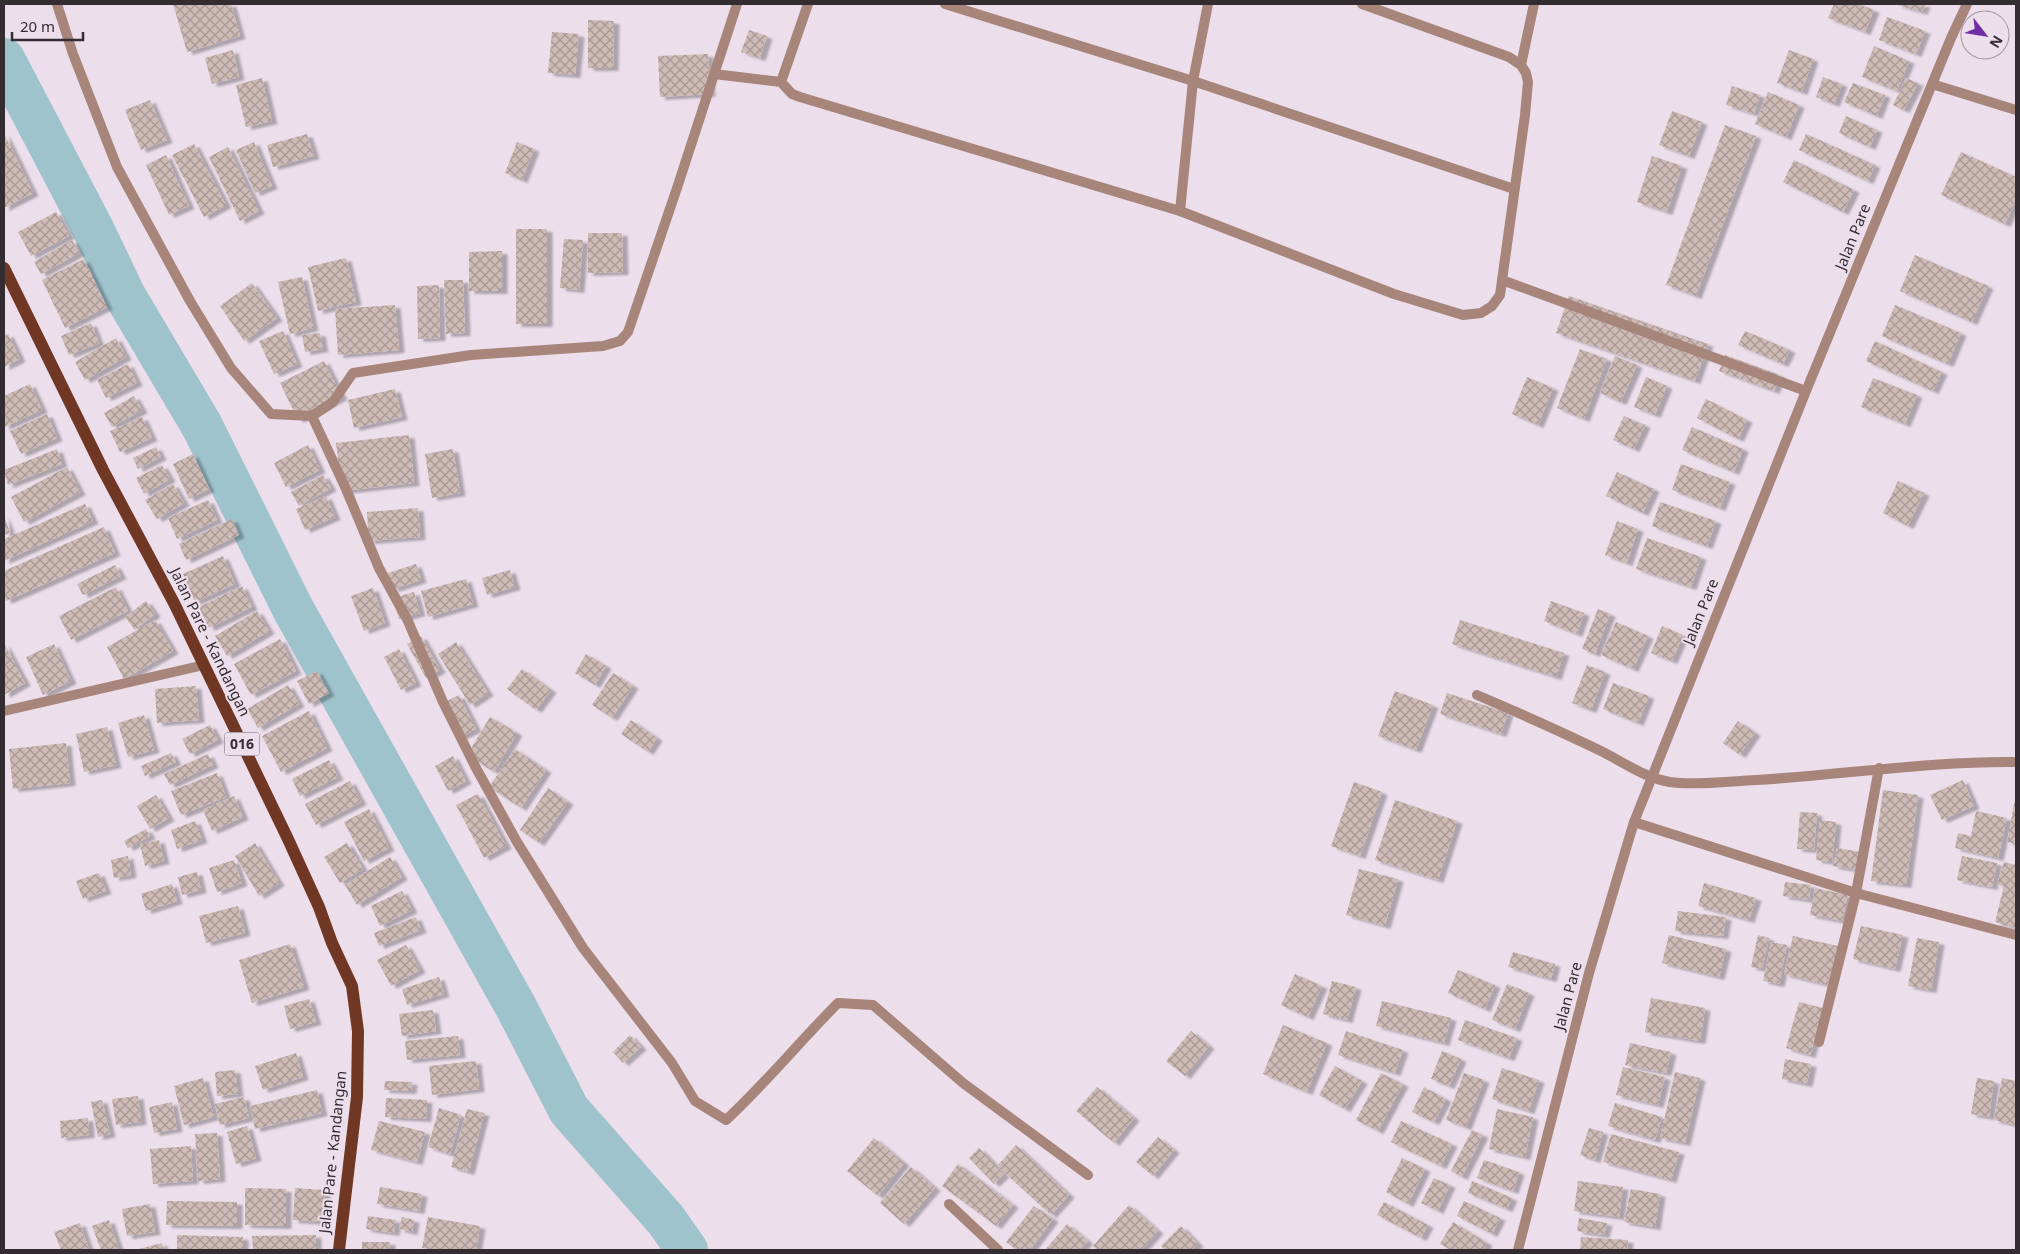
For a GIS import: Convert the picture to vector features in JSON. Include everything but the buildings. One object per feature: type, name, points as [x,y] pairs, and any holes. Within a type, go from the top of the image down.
[{"type":"main road","name":"Jalan Pare - Kandangan","points":[[4,268],[98,461],[174,603],[295,854],[352,986],[358,1031],[357,1097],[339,1250]]},
{"type":"street","points":[[57,4],[73,54],[117,167],[190,302],[226,359],[271,414],[312,416],[333,402],[353,374],[471,355],[603,346],[614,344],[624,338],[633,319],[737,4]]},
{"type":"street","points":[[781,82],[808,4]]},
{"type":"street","points":[[945,4],[1194,81],[1514,189]]},
{"type":"street","points":[[1180,211],[1194,81],[1208,4]]},
{"type":"street","points":[[714,74],[781,82],[792,94],[800,97],[1180,211],[1394,294],[1463,315],[1481,313],[1492,306],[1500,295],[1525,115],[1528,82],[1526,73],[1521,65],[1509,57],[1362,4]]},
{"type":"street","points":[[1521,65],[1534,4]]},
{"type":"street","name":"Jalan Pare","points":[[1518,1250],[1589,973],[1634,822],[1806,391],[1932,84],[1967,4]]},
{"type":"street","points":[[1932,84],[2016,110]]},
{"type":"street","points":[[1502,280],[1806,391]]},
{"type":"street","points":[[312,416],[346,488],[379,568],[408,619],[443,702],[476,768],[513,834],[583,948],[672,1063],[696,1101],[726,1120],[758,1090],[806,1035],[838,1003],[874,1005],[963,1083],[1088,1175]]},
{"type":"street","points":[[4,711],[204,665]]},
{"type":"street","points":[[1477,694],[1566,734],[1652,776],[1670,782],[1814,776],[1879,768],[1977,761],[2016,762]]},
{"type":"street","points":[[1819,1042],[1856,893],[1879,768]]},
{"type":"street","points":[[1634,822],[1856,893],[2016,935]]},
{"type":"street","points":[[948,1204],[998,1250]]},
{"type":"waterway","points":[[4,59],[94,231],[125,296],[202,426],[293,609],[516,1007],[569,1110],[666,1220],[687,1250]]}]
